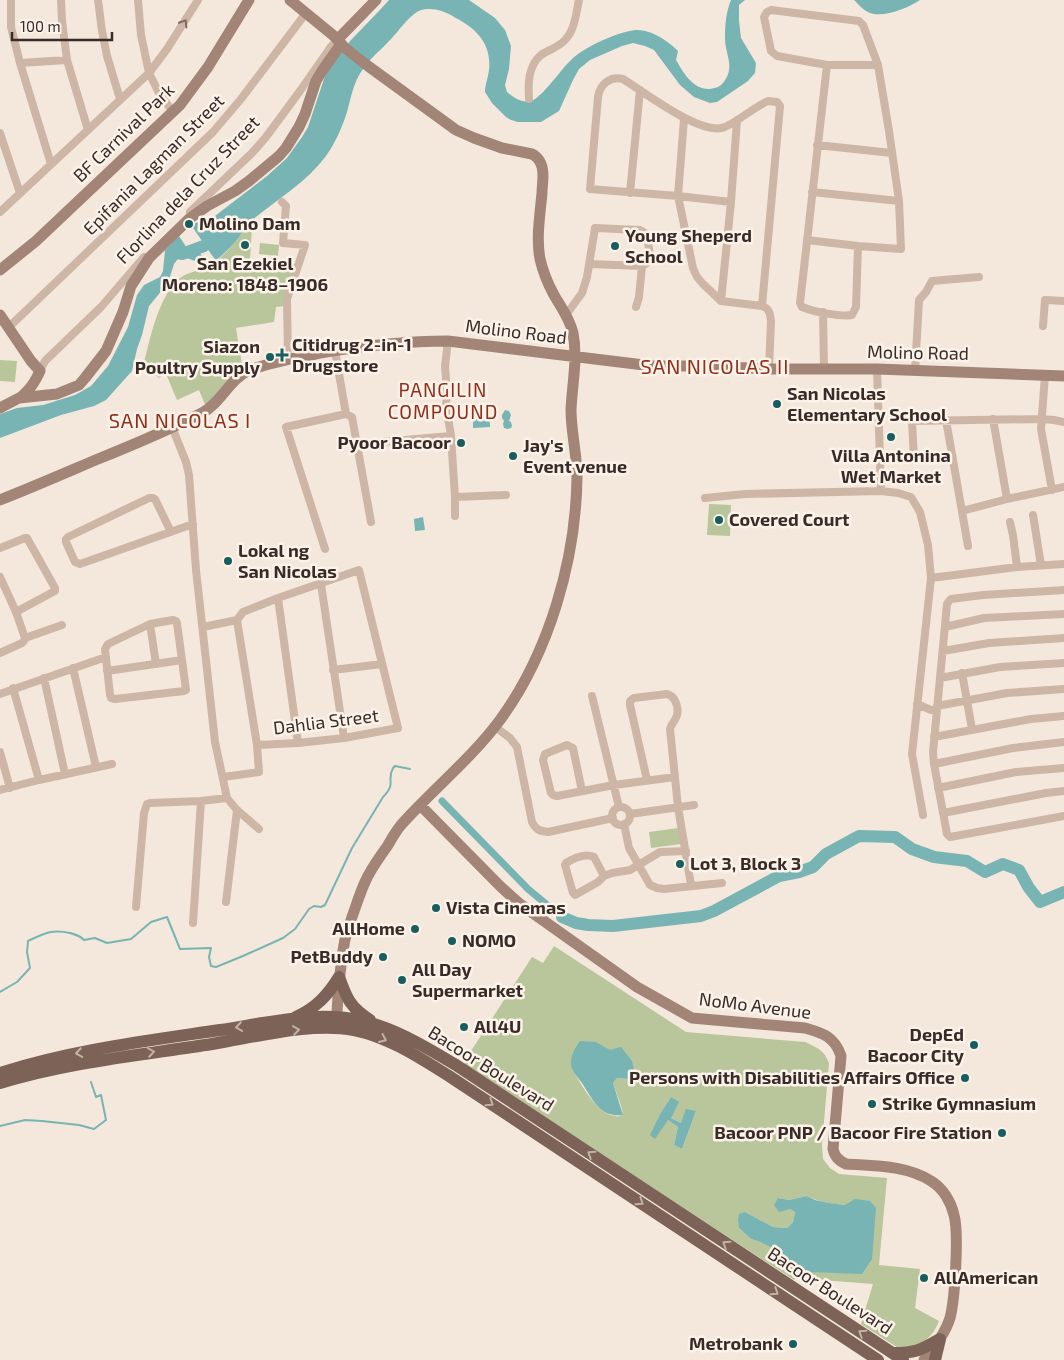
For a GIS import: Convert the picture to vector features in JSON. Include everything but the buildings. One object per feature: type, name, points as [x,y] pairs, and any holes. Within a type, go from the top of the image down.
[{"type":"main road","name":"BF Carnival Park","points":[[0,270],[36,241],[174,112],[208,67],[249,0]]},
{"type":"main road","points":[[290,0],[368,66],[456,130],[502,148],[532,154],[540,161],[543,175],[538,245],[543,272],[573,331],[575,357],[571,408],[577,480],[573,526],[564,571],[547,633],[538,655],[512,702],[461,765],[399,827],[364,883],[344,942],[339,977],[337,1023]]},
{"type":"main road","name":"Florlina dela Cruz Street","points":[[341,44],[376,0]]},
{"type":"main road","points":[[0,408],[19,398],[58,394],[79,385],[106,351],[113,338],[131,286],[149,258],[189,219],[207,206],[235,191],[269,165],[286,148],[299,128],[316,81],[328,60],[341,44]]},
{"type":"main road","points":[[0,315],[31,361],[40,371]]},
{"type":"main road","name":"Molino Road","points":[[0,500],[172,427],[209,409],[237,378],[245,373],[288,359],[400,343],[448,341],[652,366],[915,370],[1064,376]]},
{"type":"main road","name":"Florlina dela Cruz Street","points":[[19,398],[30,390],[40,371]]},
{"type":"main road","name":"NoMo Avenue","points":[[420,805],[520,904],[637,988],[685,1015],[699,1019],[805,1028],[819,1031],[838,1046],[841,1056],[834,1155],[838,1160],[846,1164],[896,1169],[920,1174],[932,1181],[944,1193],[955,1216],[956,1231],[950,1316],[940,1339],[924,1360]]},
{"type":"main road","points":[[288,1020],[320,1002],[339,977]]},
{"type":"main road","points":[[339,977],[347,998],[354,1008],[360,1014],[380,1026]]},
{"type":"main road","name":"Bacoor Boulevard","points":[[0,1072],[60,1056],[288,1020],[311,1018],[337,1023],[378,1037],[406,1050],[442,1072],[878,1360]]},
{"type":"main road","name":"Bacoor Boulevard","points":[[0,1083],[35,1073],[130,1056],[302,1029],[320,1028],[337,1023],[363,1021],[380,1026],[416,1042],[456,1065],[897,1356]]},
{"type":"main road","points":[[897,1356],[914,1352],[940,1339]]},
{"type":"main road","points":[[935,1360],[940,1339]]},
{"type":"street","points":[[10,0],[11,27],[51,164]]},
{"type":"street","points":[[61,0],[67,60],[88,130]]},
{"type":"street","points":[[98,0],[107,56],[120,99]]},
{"type":"street","points":[[138,0],[141,35],[149,73],[159,93],[174,112]]},
{"type":"street","points":[[0,212],[149,73],[167,50],[198,0]]},
{"type":"street","points":[[529,99],[528,82],[531,69],[540,56],[565,41],[572,29],[579,0]]},
{"type":"street","points":[[807,240],[901,250],[900,201],[878,65],[863,25],[859,21],[771,10],[764,17],[771,51],[777,56],[827,65],[878,65]]},
{"type":"street","name":"Epifania Lagman Street","points":[[9,327],[213,132],[241,99],[306,12]]},
{"type":"street","name":"Florlina dela Cruz Street","points":[[40,371],[46,361],[101,307],[154,246],[252,153],[341,44]]},
{"type":"street","points":[[20,63],[67,60]]},
{"type":"street","points":[[827,65],[800,304],[802,307],[847,316],[855,312],[858,246]]},
{"type":"street","points":[[731,202],[590,189],[598,97],[602,85],[612,79],[623,79],[684,118],[705,127],[724,128],[768,101],[777,102],[780,106],[762,306]]},
{"type":"street","points":[[630,192],[640,90]]},
{"type":"street","points":[[684,118],[678,196],[693,268],[697,277],[721,301],[766,307],[771,315],[769,369]]},
{"type":"street","points":[[721,301],[737,120]]},
{"type":"street","points":[[0,133],[20,193]]},
{"type":"street","points":[[817,145],[892,153]]},
{"type":"street","points":[[812,192],[900,201]]},
{"type":"street","points":[[282,202],[286,206],[283,243],[305,245],[287,299],[288,359]]},
{"type":"street","points":[[566,315],[582,293],[590,264],[595,228],[640,230],[646,234],[650,256],[649,261],[642,266],[590,264]]},
{"type":"street","points":[[636,307],[640,297],[642,266]]},
{"type":"street","points":[[915,370],[919,300],[932,281],[979,277]]},
{"type":"street","points":[[1043,326],[1045,300],[1064,301]]},
{"type":"street","points":[[823,312],[824,370]]},
{"type":"street","points":[[448,341],[445,366],[446,405],[451,436],[455,516]]},
{"type":"street","points":[[334,351],[346,414]]},
{"type":"street","points":[[877,370],[881,491]]},
{"type":"street","points":[[1045,376],[1041,429],[1052,490]]},
{"type":"street","points":[[325,549],[286,427],[346,414],[352,417],[370,522]]},
{"type":"street","points":[[993,419],[1007,499]]},
{"type":"street","points":[[914,460],[912,420],[1042,419],[1064,422]]},
{"type":"street","points":[[946,420],[968,546]]},
{"type":"street","points":[[172,427],[186,462],[189,475],[196,570],[215,742],[227,798],[237,810],[259,829]]},
{"type":"street","points":[[381,442],[451,436]]},
{"type":"street","points":[[962,511],[1064,487]]},
{"type":"street","points":[[705,498],[745,494],[881,491],[898,492],[911,497],[920,512],[928,545],[931,578],[919,705],[912,754],[923,816]]},
{"type":"street","points":[[455,497],[506,495]]},
{"type":"street","points":[[172,532],[156,499],[149,498],[66,538],[66,542],[75,562],[80,564],[172,532],[193,524]]},
{"type":"street","points":[[1033,515],[1041,565]]},
{"type":"street","points":[[1010,522],[1017,568]]},
{"type":"street","points":[[0,548],[27,538],[55,588],[55,591],[16,612]]},
{"type":"street","points":[[931,578],[1064,564]]},
{"type":"street","points":[[223,777],[259,772],[257,745],[237,620],[243,612],[360,570],[382,664],[333,670]]},
{"type":"street","points":[[0,577],[16,612],[24,638],[22,643],[0,653]]},
{"type":"street","points":[[320,584],[344,738]]},
{"type":"street","points":[[1064,590],[983,595],[948,601],[933,752],[948,836],[952,837],[1064,816]]},
{"type":"street","points":[[278,598],[298,743]]},
{"type":"street","points":[[945,627],[984,618],[1064,614]]},
{"type":"street","points":[[203,627],[237,620]]},
{"type":"street","points":[[176,621],[186,690],[111,698],[105,649],[108,644],[150,624],[176,621]]},
{"type":"street","points":[[150,624],[156,664]]},
{"type":"street","points":[[24,638],[62,626]]},
{"type":"street","points":[[943,651],[989,643],[1064,638]]},
{"type":"street","points":[[0,694],[106,657]]},
{"type":"street","points":[[107,671],[182,660]]},
{"type":"street","points":[[940,678],[1000,667],[1064,663]]},
{"type":"street","name":"Dahlia Street","points":[[257,745],[344,738],[398,728],[382,664]]},
{"type":"street","points":[[73,668],[96,767]]},
{"type":"street","points":[[962,674],[972,729]]},
{"type":"street","points":[[44,678],[66,774]]},
{"type":"street","points":[[13,688],[40,780]]},
{"type":"street","points":[[937,706],[1007,693],[1064,689]]},
{"type":"street","points":[[647,780],[630,701],[634,698],[672,695],[678,712],[670,729],[678,807],[691,885]]},
{"type":"street","points":[[592,696],[619,807]]},
{"type":"street","points":[[919,705],[931,701],[937,706]]},
{"type":"street","points":[[934,737],[1031,719],[1064,716]]},
{"type":"street","points":[[494,726],[510,738],[517,747],[532,822],[535,828],[548,832],[613,818]]},
{"type":"street","points":[[934,764],[1013,748],[1064,742]]},
{"type":"street","points":[[582,791],[573,748],[567,745],[546,754],[543,760],[553,795],[561,796],[614,785],[676,777]]},
{"type":"street","points":[[0,752],[10,788]]},
{"type":"street","points":[[0,790],[112,764]]},
{"type":"street","points":[[938,788],[1016,772],[1064,768]]},
{"type":"street","points":[[943,813],[1038,794],[1064,791]]},
{"type":"street","points":[[136,907],[145,808],[147,804],[227,798]]},
{"type":"street","points":[[193,923],[201,801]]},
{"type":"street","points":[[630,814],[694,805]]},
{"type":"street","points":[[619,807],[626,808],[630,814],[629,820],[624,824],[618,824],[613,818],[614,810],[619,807]]},
{"type":"street","points":[[226,902],[237,810]]},
{"type":"street","points":[[624,824],[629,848],[650,885],[664,889],[722,883]]},
{"type":"street","points":[[604,876],[592,855],[581,856],[565,865],[573,893],[575,894],[598,882],[604,876],[630,870],[660,852],[686,851]]},
{"type":"green space","points":[[248,225],[252,227],[250,260],[297,264],[285,306],[276,307],[274,322],[236,328],[243,371],[206,407],[199,390],[177,400],[166,374],[159,378],[143,366],[160,307],[172,286],[180,278],[208,266],[220,258]]},
{"type":"green space","points":[[260,243],[279,245],[278,256],[259,254]]},
{"type":"green space","points":[[0,360],[17,361],[15,382],[0,381]]},
{"type":"green space","name":"Covered Court","points":[[709,504],[731,505],[730,536],[707,535]]},
{"type":"green space","points":[[679,828],[681,844],[651,848],[649,832]]},
{"type":"green space","points":[[554,946],[686,1032],[805,1042],[823,1052],[829,1063],[822,1145],[823,1159],[830,1168],[839,1174],[887,1178],[879,1265],[920,1269],[915,1308],[939,1321],[933,1333],[920,1343],[903,1351],[861,1324],[873,1284],[796,1278],[794,1280],[464,1065],[469,1054],[532,957],[543,963]],"holes":[[[596,1042],[610,1051],[629,1079],[617,1078],[613,1083],[623,1115],[616,1116],[602,1110],[590,1098],[572,1070]],[[671,1097],[671,1118],[681,1123],[696,1111],[682,1149],[674,1145],[678,1127],[668,1120],[651,1135],[660,1114]],[[807,1196],[816,1200],[846,1205],[781,1256],[776,1254],[772,1248],[751,1239],[739,1228],[745,1212],[773,1227],[787,1228],[793,1222],[795,1212],[778,1198],[789,1200]]]},
{"type":"water","points":[[389,0],[469,0],[495,18],[505,30],[511,46],[509,69],[505,85],[507,92],[521,101],[531,101],[540,95],[571,60],[584,50],[612,37],[637,30],[643,30],[659,37],[678,51],[676,60],[685,75],[698,87],[710,89],[719,86],[723,83],[729,72],[725,33],[731,0],[745,0],[739,5],[741,38],[756,63],[755,73],[748,81],[717,102],[710,103],[694,97],[680,85],[654,50],[633,43],[590,60],[579,69],[559,111],[541,122],[518,122],[506,117],[492,103],[485,92],[489,70],[488,52],[476,32],[462,21],[447,13],[434,9],[421,10],[409,19],[368,62],[357,79],[341,130],[318,166],[300,183],[251,221],[237,240],[216,261],[191,225],[211,219],[267,176],[287,158],[308,127],[327,70],[351,40]]},
{"type":"water","points":[[854,0],[920,0],[896,11],[876,14],[865,10]]},
{"type":"water","points":[[179,236],[187,248],[192,245],[207,261],[198,262],[184,257],[177,260],[174,264],[168,283],[149,306],[132,371],[106,400],[94,406],[61,415],[0,438],[0,414],[17,408],[43,405],[75,395],[91,386],[108,366],[128,327],[137,295],[144,285],[160,277],[163,271],[165,250]]},
{"type":"water","points":[[505,410],[509,411],[511,415],[509,421],[512,426],[508,429],[504,428],[502,418]]},
{"type":"water","points":[[473,411],[489,411],[490,427],[473,428]]},
{"type":"water","points":[[423,517],[425,530],[415,531],[414,519]]},
{"type":"water","points":[[580,1041],[596,1042],[610,1050],[621,1047],[632,1061],[635,1074],[629,1079],[617,1078],[613,1083],[623,1115],[608,1114],[603,1111],[573,1071],[571,1066],[572,1057]]},
{"type":"water","points":[[671,1097],[679,1102],[671,1118],[681,1123],[686,1109],[696,1111],[682,1149],[674,1145],[678,1127],[668,1120],[655,1139],[650,1135]]},
{"type":"water","points":[[807,1196],[815,1200],[845,1205],[855,1199],[870,1201],[876,1208],[872,1259],[862,1274],[808,1272],[776,1254],[772,1248],[751,1239],[739,1228],[739,1214],[745,1212],[773,1227],[787,1228],[793,1222],[795,1212],[790,1209],[779,1212],[774,1205],[778,1198],[789,1200]]},
{"type":"waterway","points":[[182,254],[204,246],[217,235]]},
{"type":"waterway","points":[[0,992],[17,982],[30,968],[27,952],[28,941],[49,932],[70,933],[84,940],[95,938],[107,943],[131,939],[151,922],[167,917],[180,949],[211,948],[209,957],[211,966],[216,967],[283,938],[295,929],[309,909],[314,906],[321,907],[325,905],[352,848],[389,788],[393,768],[395,766],[410,769]]},
{"type":"waterway","points":[[442,801],[528,889],[552,909]]},
{"type":"waterway","points":[[562,917],[576,923],[613,926],[701,916],[779,876],[813,867],[826,854],[859,836],[895,837],[912,849],[934,857],[967,861],[985,872],[1003,864],[1019,870],[1029,888],[1040,902],[1064,892]]},
{"type":"waterway","points":[[0,1126],[25,1120],[79,1125],[94,1129],[106,1120],[101,1095],[96,1097],[91,1082]]},
{"type":"place","name":"Molino Dam","points":[[189,224]]},
{"type":"place","name":"San Ezekiel Moreno: 1848–1906","points":[[245,245]]},
{"type":"place","name":"Young Sheperd School","points":[[615,246]]},
{"type":"place","name":"Citidrug 2-in-1 Drugstore","points":[[282,355]]},
{"type":"place","name":"Siazon Poultry Supply","points":[[270,357]]},
{"type":"place","name":"San Nicolas Elementary School","points":[[777,404]]},
{"type":"place","name":"Villa Antonina Wet Market","points":[[891,437]]},
{"type":"place","name":"Pyoor Bacoor","points":[[461,443]]},
{"type":"place","name":"Jay's Event venue","points":[[513,456]]},
{"type":"place","name":"Covered Court","points":[[719,520]]},
{"type":"place","name":"Lokal ng San Nicolas","points":[[228,561]]},
{"type":"place","name":"Lot 3, Block 3","points":[[680,864]]},
{"type":"place","name":"Vista Cinemas","points":[[436,908]]},
{"type":"place","name":"AllHome","points":[[415,929]]},
{"type":"place","name":"NOMO","points":[[452,941]]},
{"type":"place","name":"PetBuddy","points":[[383,957]]},
{"type":"place","name":"All Day Supermarket","points":[[402,980]]},
{"type":"place","name":"All4U","points":[[464,1027]]},
{"type":"place","name":"DepEd Bacoor City","points":[[974,1045]]},
{"type":"place","name":"Persons with Disabilities Affairs Office","points":[[965,1078]]},
{"type":"place","name":"Strike Gymnasium","points":[[872,1104]]},
{"type":"place","name":"Bacoor PNP / Bacoor Fire Station","points":[[1002,1133]]},
{"type":"place","name":"AllAmerican","points":[[924,1278]]},
{"type":"place","name":"Metrobank","points":[[793,1344]]},
{"type":"district","name":"SAN NICOLAS II","points":[[715,367]]},
{"type":"district","name":"PANGILIN COMPOUND","points":[[443,401]]},
{"type":"district","name":"SAN NICOLAS I","points":[[180,421]]}]
